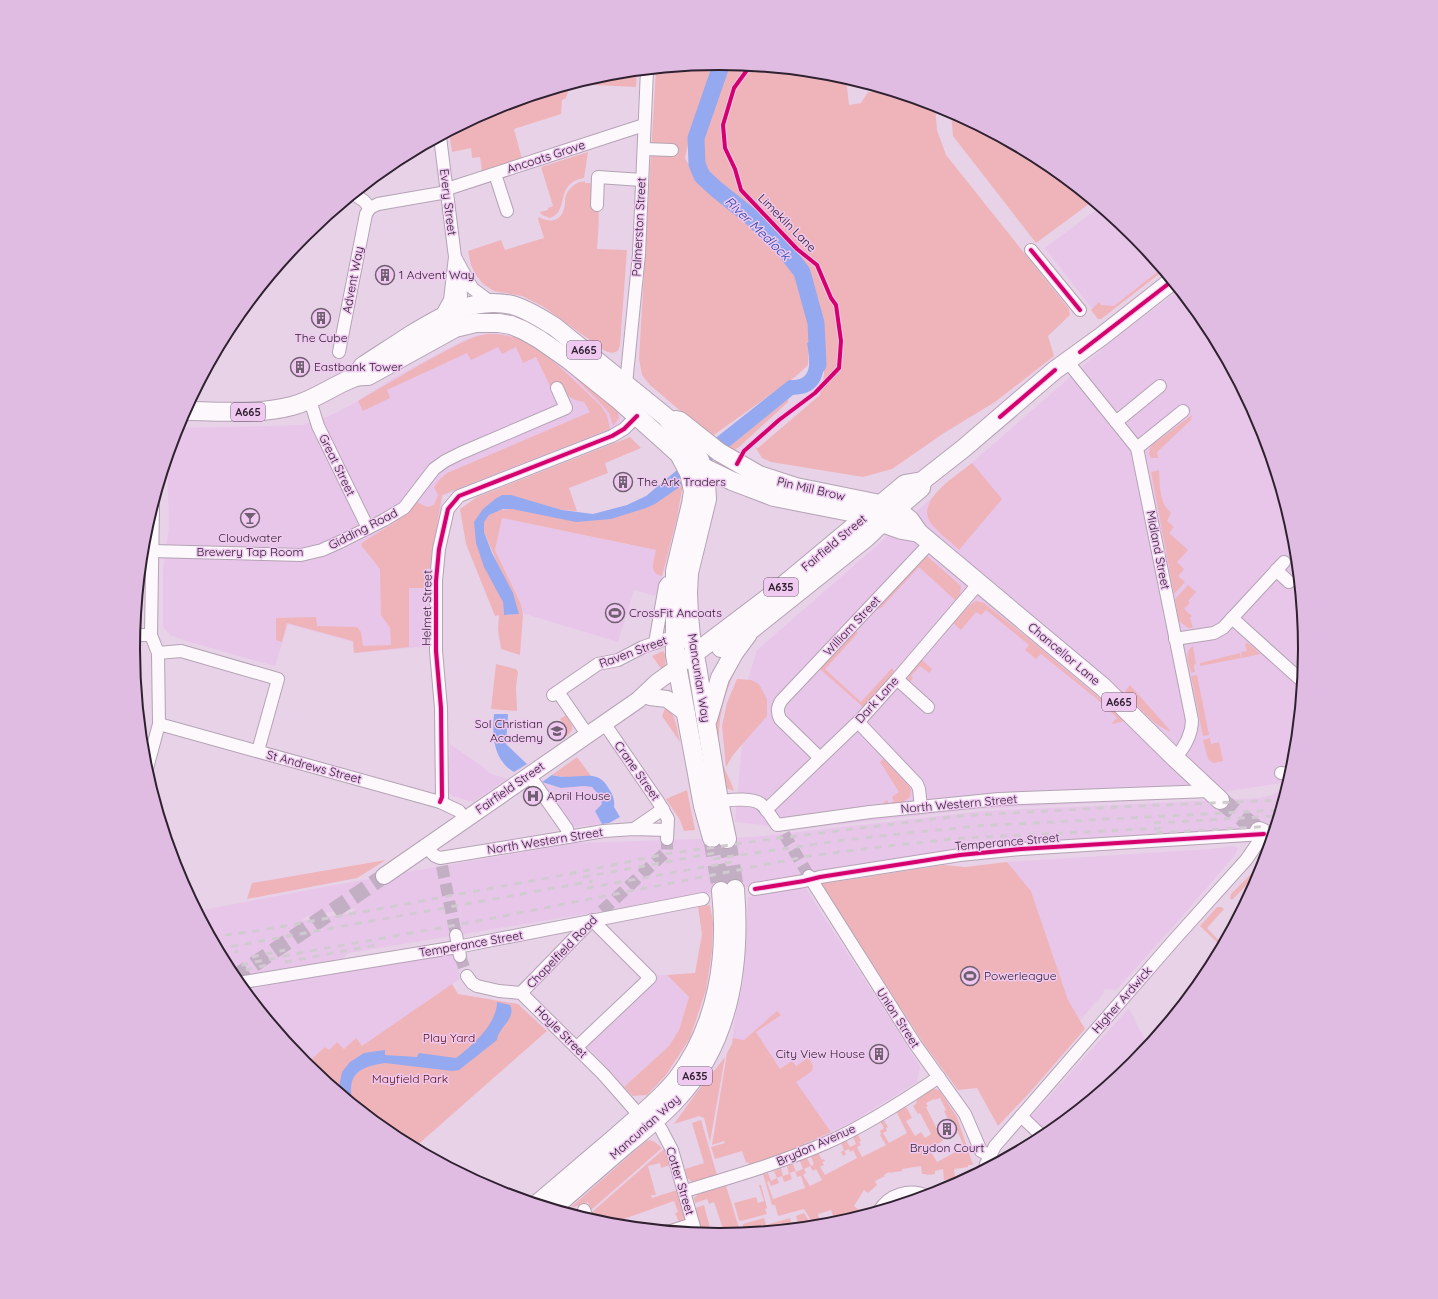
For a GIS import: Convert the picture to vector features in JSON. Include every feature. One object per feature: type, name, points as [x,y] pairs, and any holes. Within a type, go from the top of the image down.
[{"type":"highway","name":"A635","points":[[887,508],[905,484],[922,484],[1068,361],[1168,284]]},
{"type":"highway","name":"A665","points":[[354,378],[363,366],[440,318],[455,304],[492,303],[512,305],[537,316],[555,327],[666,417],[685,454],[689,473],[700,495]]},
{"type":"highway","points":[[455,304],[476,323]]},
{"type":"highway","name":"A665","points":[[191,411],[246,412],[273,410],[292,406],[310,400],[354,378],[368,376],[455,328],[476,323],[499,323],[511,325],[523,330],[569,360],[685,454]]},
{"type":"highway","name":"Pin Mill Brow","points":[[666,417],[680,421],[719,452],[759,475],[796,488],[887,508]]},
{"type":"highway","name":"Mancunian Way","points":[[685,454],[697,455],[706,483],[700,495],[691,504],[675,571],[675,655],[704,806],[720,838],[719,801],[690,629],[688,593],[689,573],[700,495]]},
{"type":"highway","name":"Pin Mill Brow","points":[[701,467],[774,497],[873,520]]},
{"type":"highway","points":[[700,495],[732,481]]},
{"type":"highway","points":[[922,484],[918,510],[925,538]]},
{"type":"highway","name":"Fairfield Street","points":[[679,673],[773,594],[887,508]]},
{"type":"highway","name":"Chancellor Lane","points":[[887,508],[910,520],[925,538],[1103,687],[1215,795]]},
{"type":"highway","name":"Fairfield Street","points":[[696,660],[752,629],[866,538],[873,520]]},
{"type":"highway","name":"Chancellor Lane","points":[[873,520],[925,538]]},
{"type":"highway","name":"Fairfield Street","points":[[706,724],[720,678],[734,653],[752,629]]},
{"type":"highway","name":"Mancunian Way","points":[[541,1200],[640,1116],[668,1089],[678,1078],[697,1048],[708,1024],[716,996],[728,890],[737,916],[737,938],[732,981],[721,1028],[707,1057],[676,1101],[556,1205]]},
{"type":"main road","name":"Fairfield Street","points":[[384,876],[587,734],[644,698],[657,682],[679,673]]},
{"type":"main road","points":[[644,698],[667,699],[687,714]]},
{"type":"street","name":"Palmerston Street","points":[[626,384],[639,254],[647,75]]},
{"type":"street","name":"Ancoats Grove","points":[[370,208],[378,204],[447,191],[644,125]]},
{"type":"street","name":"Every Street","points":[[441,142],[461,290],[455,304],[455,328]]},
{"type":"street","points":[[644,149],[672,150]]},
{"type":"street","points":[[495,174],[507,212]]},
{"type":"street","points":[[597,205],[598,177],[642,180]]},
{"type":"street","points":[[358,197],[370,208]]},
{"type":"street","name":"Advent Way","points":[[339,352],[366,214],[370,208]]},
{"type":"street","points":[[1031,250],[1080,310]]},
{"type":"street","points":[[457,261],[472,288],[492,303]]},
{"type":"street","name":"Midland Street","points":[[1068,361],[1137,448],[1192,720],[1192,730],[1181,752],[1175,758]]},
{"type":"street","points":[[1116,422],[1160,386]]},
{"type":"street","name":"Gidding Road","points":[[152,551],[302,555],[322,550],[368,528],[404,508],[434,469],[445,461],[570,407],[557,388]]},
{"type":"street","name":"Great Street","points":[[310,400],[320,431],[368,528]]},
{"type":"street","points":[[1137,448],[1183,411]]},
{"type":"street","name":"Helmet Street","points":[[440,802],[442,797],[441,708],[436,651],[436,581],[439,549],[448,508],[459,496],[612,436],[624,429],[637,416]]},
{"type":"street","points":[[150,757],[159,724],[158,653],[151,635],[152,532]]},
{"type":"street","name":"William Street","points":[[820,758],[780,719],[777,713],[778,707],[781,701],[925,538]]},
{"type":"street","points":[[1175,639],[1214,633],[1223,628],[1280,566],[1289,582]]},
{"type":"street","points":[[655,643],[666,586],[667,583],[675,582]]},
{"type":"street","name":"Dark Lane","points":[[766,810],[858,722],[897,679],[979,582]]},
{"type":"street","points":[[1232,618],[1297,677]]},
{"type":"street","points":[[140,635],[151,635]]},
{"type":"street","name":"Raven Street","points":[[587,734],[555,693],[598,664],[618,660],[655,643],[675,636]]},
{"type":"street","points":[[158,653],[180,651],[278,679],[258,751]]},
{"type":"street","points":[[897,679],[928,708]]},
{"type":"street","points":[[858,722],[917,784],[921,807]]},
{"type":"street","name":"Crane Street","points":[[604,723],[666,824]]},
{"type":"street","name":"St Andrews Street","points":[[159,724],[440,802],[459,811],[465,819]]},
{"type":"street","points":[[529,775],[567,829],[568,837]]},
{"type":"street","name":"North Western Street","points":[[719,801],[755,801],[766,810],[780,829],[870,812],[1000,799],[1215,795]]},
{"type":"street","points":[[634,829],[666,824]]},
{"type":"street","name":"North Western Street","points":[[426,847],[441,862],[568,837],[604,831],[634,829],[666,824]]},
{"type":"street","name":"Temperance Street","points":[[755,889],[810,878],[960,855],[1021,849],[1265,834]]},
{"type":"street","name":"Higher Ardwick","points":[[988,1162],[995,1146],[1174,940],[1246,860],[1265,834]]},
{"type":"street","name":"Union Street","points":[[810,878],[915,1044],[965,1114],[981,1151],[990,1156]]},
{"type":"street","name":"Temperance Street","points":[[245,982],[556,929],[592,920],[703,900]]},
{"type":"street","name":"Chapelfield Road","points":[[521,993],[602,911]]},
{"type":"street","points":[[577,1047],[650,978],[592,920]]},
{"type":"street","points":[[467,976],[472,983],[477,986],[498,991],[521,993]]},
{"type":"street","name":"Hoyle Street","points":[[521,993],[577,1047],[640,1116]]},
{"type":"street","name":"Brydon Avenue","points":[[684,1191],[763,1168],[826,1143],[886,1110],[938,1077]]},
{"type":"street","points":[[1021,1116],[1038,1133]]},
{"type":"street","name":"Cotter Street","points":[[661,1129],[672,1150],[694,1228]]},
{"type":"street","points":[[886,1204],[891,1199],[905,1192],[919,1193]]},
{"type":"shaded area","points":[[1096,210],[1129,240],[1159,272],[1100,319],[1045,248]]},
{"type":"shaded area","points":[[1176,293],[1201,328],[1239,393],[1268,463],[1279,500],[1287,536],[1294,574],[1297,612],[1298,650],[1294,725],[1283,783],[1176,799],[978,809],[800,829],[735,822],[748,679],[757,650],[1114,339]]},
{"type":"shaded area","points":[[492,333],[521,338],[533,345],[618,410],[621,417],[619,424],[613,429],[443,496],[433,555],[431,646],[354,653],[353,642],[288,624],[275,666],[186,641],[170,635],[163,627],[163,570],[169,527],[167,472],[184,428],[302,425],[329,416],[351,405],[395,377],[464,340],[478,335]]},
{"type":"shaded area","points":[[502,518],[669,553],[656,596],[634,590],[618,642],[522,613],[521,603],[495,550]]},
{"type":"shaded area","points":[[450,744],[483,767],[489,773],[507,779],[473,802],[452,796],[449,793]]},
{"type":"shaded area","points":[[542,782],[560,788],[584,786],[592,787],[599,795],[602,804],[595,811],[602,824],[573,827],[538,784]]},
{"type":"shaded area","points":[[1281,790],[1270,830],[982,848],[349,953],[342,959],[241,977],[217,939],[201,910],[384,876],[576,843],[754,837],[982,811],[1259,798],[1272,795]],"holes":[[[357,908],[350,913],[301,921],[307,916]]]},
{"type":"shaded area","points":[[1233,846],[1238,849],[1234,856],[1179,920],[1116,990],[1104,989],[1103,994],[1080,1020],[1068,1000],[1031,891],[1007,862],[1211,849]]},
{"type":"shaded area","points":[[805,887],[920,1066],[917,1082],[852,1122],[789,1151],[749,1165],[739,1136],[732,1044],[734,1023],[743,982],[748,897]]},
{"type":"shaded area","points":[[453,953],[456,957],[460,979],[362,1047],[328,1050],[325,1047],[310,1060],[283,1032],[250,990],[269,985]]},
{"type":"shaded area","points":[[658,975],[667,975],[689,997],[679,1030],[669,1046],[624,1087],[586,1046]]},
{"type":"shaded area","points":[[1129,1008],[1146,1042],[1101,1085],[1072,1109],[1041,1131],[1029,1119]]},
{"type":"green space","points":[[715,70],[689,139],[685,158],[696,178],[764,240],[789,267],[801,285],[810,325],[808,365],[795,377],[711,437],[650,385],[642,375],[639,359],[656,74]]},
{"type":"green space","points":[[726,70],[752,71],[755,73],[757,71],[832,81],[847,85],[849,105],[861,103],[868,92],[874,92],[936,112],[937,130],[946,155],[1069,309],[1070,315],[1048,336],[1054,356],[995,402],[944,433],[892,469],[863,477],[771,462],[762,458],[755,447],[758,448],[820,395],[824,375],[824,341],[819,301],[807,268],[714,183],[702,160],[704,135]]},
{"type":"green space","points":[[637,76],[636,87],[590,85]]},
{"type":"green space","points":[[568,90],[566,98],[562,100],[561,114],[514,129],[522,159],[482,171],[480,157],[472,158],[471,148],[452,152],[450,137],[497,114]]},
{"type":"green space","points":[[952,119],[1009,148],[1041,168],[1089,204],[1036,243],[953,136]]},
{"type":"green space","points":[[588,152],[584,178],[569,185],[565,191],[560,210],[556,214],[550,218],[542,215],[540,212],[548,210],[548,208],[553,206],[541,167]]},
{"type":"green space","points":[[585,181],[585,183],[590,183],[597,198],[599,224],[597,249],[627,250],[620,345],[618,351],[612,353],[605,351],[544,307],[522,296],[494,291],[483,284],[471,265],[468,251],[501,240],[505,250],[544,238],[538,219],[539,217],[551,221],[560,217],[565,207],[566,195],[570,189],[578,183]]},
{"type":"green space","points":[[1158,271],[1160,273],[1101,319],[1098,319],[1091,310],[1099,302],[1101,305],[1114,306]]},
{"type":"green space","points":[[487,334],[514,337],[522,339],[532,345],[560,367],[601,406],[607,415],[610,429],[442,495],[432,555],[432,568],[427,569],[426,588],[409,588],[409,647],[354,653],[353,641],[287,623],[282,642],[276,640],[276,618],[316,617],[317,626],[357,627],[361,632],[363,646],[391,645],[390,628],[381,615],[380,569],[361,545],[363,542],[405,514],[417,502],[427,507],[434,505],[438,495],[434,487],[447,473],[590,412],[584,402],[575,400],[568,396],[558,382],[550,386],[536,357],[523,363],[516,347],[502,354],[498,347],[471,360],[467,353],[387,390],[390,398],[363,411],[358,401],[458,344]]},
{"type":"green space","points":[[576,379],[579,379],[615,409],[619,418],[613,426],[609,413]]},
{"type":"green space","points":[[788,398],[788,402],[739,447],[733,451],[727,448]]},
{"type":"green space","points":[[1192,415],[1191,420],[1157,452],[1158,458],[1151,458],[1149,452],[1152,445]]},
{"type":"green space","points":[[630,437],[641,448],[605,463],[608,473],[569,488],[577,511],[562,510],[520,498],[474,522],[503,602],[504,615],[519,614],[484,532],[484,522],[487,516],[497,511],[512,509],[611,519],[683,484],[677,518],[662,576],[653,569],[656,550],[502,518],[495,550],[521,604],[523,615],[520,655],[501,649],[498,630],[499,615],[495,616],[466,544],[460,509],[477,497]]},
{"type":"green space","points":[[972,463],[1002,499],[959,550],[933,526],[927,513],[933,496],[940,488]]},
{"type":"green space","points":[[1159,470],[1162,499],[1167,509],[1171,513],[1167,521],[1174,527],[1169,533],[1188,550],[1177,562],[1184,569],[1178,576],[1185,582],[1174,594],[1151,472]]},
{"type":"green space","points":[[927,556],[961,586],[960,595],[955,600],[919,567],[880,609],[878,608]]},
{"type":"green space","points":[[1188,585],[1196,592],[1188,601],[1190,603],[1184,609],[1192,616],[1190,618],[1193,628],[1188,628],[1179,621],[1175,599]]},
{"type":"green space","points":[[976,601],[984,603],[1028,638],[1104,702],[1124,721],[1113,724],[1112,723],[1117,718],[1103,704],[1041,654],[1036,659],[1025,650],[1029,645],[986,610],[981,615],[976,612],[961,630],[953,623],[970,605]]},
{"type":"green space","points":[[856,631],[858,633],[825,669],[861,702],[892,668],[894,671],[863,707],[820,669]]},
{"type":"green space","points":[[1248,643],[1260,654],[1242,658],[1241,652],[1247,651],[1245,644]]},
{"type":"green space","points":[[1193,646],[1196,664],[1194,665],[1195,672],[1191,673],[1187,655],[1188,651]]},
{"type":"green space","points":[[663,651],[666,655],[665,667],[662,670],[652,656]]},
{"type":"green space","points":[[1240,653],[1241,658],[1200,666],[1200,663]]},
{"type":"green space","points":[[922,660],[932,669],[929,673],[920,666],[911,676],[913,678],[909,683],[907,682],[909,675]]},
{"type":"green space","points":[[496,664],[516,669],[518,672],[516,686],[517,711],[491,709]]},
{"type":"green space","points":[[734,668],[736,669],[727,691],[721,713],[719,737],[723,764],[734,791],[726,788],[722,782],[716,729],[721,697]]},
{"type":"green space","points":[[1197,675],[1209,735],[1203,736],[1191,676]]},
{"type":"green space","points":[[737,679],[751,680],[759,684],[767,699],[767,716],[733,755],[726,767],[722,726],[727,703]]},
{"type":"green space","points":[[1130,685],[1171,732],[1158,725],[1135,703],[1125,691]]},
{"type":"green space","points":[[666,706],[674,718],[680,742],[662,716]]},
{"type":"green space","points":[[566,715],[572,729],[571,732],[565,737],[559,729],[565,725],[560,719]]},
{"type":"green space","points":[[1210,738],[1211,744],[1219,742],[1223,761],[1213,763],[1208,759],[1203,740]]},
{"type":"green space","points":[[577,757],[591,776],[570,778],[552,775]]},
{"type":"green space","points":[[883,759],[911,790],[910,797],[903,802],[880,806],[887,800],[889,804],[894,801],[892,797],[899,792],[880,762]]},
{"type":"green space","points":[[687,790],[695,830],[684,831],[680,820],[666,799]]},
{"type":"green space","points":[[386,860],[357,878],[247,899],[252,883]]},
{"type":"green space","name":"Powerleague","points":[[1007,862],[1031,891],[1068,1000],[1085,1029],[998,1126],[977,1088],[958,1090],[924,1044],[821,884],[944,865],[965,867]]},
{"type":"green space","points":[[1254,871],[1249,882],[1232,900],[1230,898],[1231,894]]},
{"type":"green space","points":[[710,905],[713,923],[712,951],[706,990],[690,1038],[666,1075],[647,1095],[633,1096],[624,1087],[669,1046],[679,1030],[689,997],[667,975],[695,973],[702,934],[698,907]]},
{"type":"green space","points":[[1217,907],[1224,909],[1207,928],[1220,941],[1218,943],[1200,926]]},
{"type":"green space","name":"Mayfield Park","points":[[452,984],[458,994],[518,1004],[547,1031],[418,1144],[366,1109],[310,1060],[325,1047],[329,1050],[337,1042],[344,1049],[356,1038],[362,1046]]},
{"type":"green space","points":[[777,1011],[781,1015],[756,1032],[780,1069],[792,1061],[796,1066],[809,1057],[813,1066],[812,1071],[796,1082],[831,1132],[789,1151],[749,1165],[748,1162],[746,1163],[742,1151],[715,1159],[711,1147],[725,1143],[724,1141],[712,1145],[727,1053],[732,1044],[733,1038],[744,1040]]},
{"type":"green space","points":[[725,1057],[710,1142],[704,1118],[699,1116],[674,1124]]},
{"type":"green space","points":[[932,1089],[940,1091],[957,1117],[973,1165],[954,1169],[955,1178],[953,1179],[944,1180],[943,1169],[935,1171],[935,1174],[922,1174],[921,1166],[902,1169],[902,1171],[889,1172],[884,1175],[885,1176],[875,1181],[877,1185],[868,1193],[864,1190],[854,1206],[859,1210],[858,1212],[834,1218],[831,1210],[818,1214],[820,1220],[812,1221],[804,1209],[778,1216],[775,1205],[772,1205],[763,1174],[768,1173],[771,1181],[777,1178],[774,1171],[781,1168],[783,1176],[789,1174],[787,1166],[793,1164],[796,1172],[803,1169],[800,1161],[807,1158],[811,1166],[814,1164],[811,1157],[818,1153],[822,1160],[824,1159],[825,1161],[822,1162],[824,1165],[820,1167],[825,1175],[857,1158],[853,1150],[850,1152],[849,1149],[844,1151],[846,1154],[843,1156],[841,1152],[844,1150],[841,1143],[846,1140],[850,1147],[856,1144],[853,1137],[858,1134],[861,1145],[857,1147],[862,1157],[886,1145],[880,1135],[880,1131],[884,1128],[880,1121],[883,1119],[888,1127],[886,1128],[887,1131],[883,1133],[889,1143],[907,1133],[896,1111],[903,1107],[907,1108],[912,1118],[906,1121],[915,1136],[921,1132],[925,1138],[931,1134],[920,1113],[918,1114],[913,1106],[916,1104],[917,1099]],"holes":[[[940,1098],[946,1110],[944,1111],[950,1123],[953,1122],[964,1146],[937,1162],[929,1148],[943,1141],[926,1107],[928,1106],[926,1103]],[[810,1166],[813,1171],[816,1169],[822,1180],[810,1186],[803,1175],[806,1173],[804,1169]],[[795,1171],[797,1177],[801,1176],[805,1188],[773,1199],[767,1182],[769,1181],[771,1186],[779,1183],[777,1178],[782,1176],[784,1182],[792,1179],[790,1173]]]},
{"type":"green space","points":[[701,1120],[717,1175],[692,1182],[687,1178],[685,1169],[704,1163],[692,1123]]},
{"type":"green space","points":[[650,1140],[662,1148],[591,1210],[588,1202],[569,1209],[646,1141]]},
{"type":"green space","points":[[664,1149],[666,1151],[670,1165],[661,1168],[660,1163],[648,1166],[656,1195],[651,1195],[652,1198],[677,1190],[685,1220],[679,1222],[675,1213],[678,1212],[674,1201],[620,1220],[593,1215],[592,1212]]},
{"type":"green space","points":[[759,1185],[761,1185],[767,1208],[765,1209],[767,1214],[741,1221],[739,1220],[734,1203],[756,1197],[758,1203],[764,1201]]},
{"type":"green space","points":[[726,1186],[739,1228],[723,1229],[714,1202],[709,1204],[707,1199],[695,1203],[694,1198],[698,1194]]},
{"type":"green space","points":[[704,1205],[710,1229],[701,1229],[695,1208]]},
{"type":"green space","points":[[804,1213],[810,1222],[798,1224],[796,1216]]},
{"type":"green space","points":[[764,1218],[766,1225],[790,1218],[792,1224],[742,1228],[743,1224]]},
{"type":"water","points":[[824,341],[824,370],[819,383],[814,388],[806,393],[793,395],[681,486],[655,504],[611,519],[576,522],[512,509],[503,509],[489,515],[484,522],[484,532],[492,553],[513,593],[519,614],[504,615],[503,602],[484,567],[476,543],[474,522],[483,509],[502,495],[511,495],[562,510],[593,514],[627,505],[646,496],[713,440],[789,380],[797,380],[803,377],[806,374],[809,363],[807,343]]},
{"type":"water","points":[[494,714],[508,714],[506,744],[527,764],[514,772],[502,761],[495,746],[493,730]]},
{"type":"water","points":[[552,775],[564,777],[595,776],[600,779],[606,784],[612,793],[614,807],[620,817],[609,823],[602,824],[595,811],[602,804],[599,795],[592,787],[584,786],[561,788],[542,782]]},
{"type":"water","points":[[497,1002],[510,1005],[511,1010],[509,1019],[500,1031],[497,1040],[459,1070],[452,1071],[385,1063],[368,1067],[356,1074],[351,1086],[352,1097],[339,1087],[342,1072],[350,1062],[364,1053],[385,1050],[385,1055],[417,1057],[419,1053],[456,1058],[482,1034],[493,1018]]},
{"type":"waterway","name":"River Medlock","points":[[720,70],[696,138],[697,164],[702,176],[750,216],[784,249],[802,272],[816,323],[818,365]]},
{"type":"tunnel","points":[[1220,800],[1259,831]]},
{"type":"tunnel","points":[[784,834],[809,876]]},
{"type":"tunnel","points":[[712,838],[721,891]]},
{"type":"tunnel","points":[[602,911],[667,851],[667,839]]},
{"type":"tunnel","points":[[727,839],[735,889]]},
{"type":"tunnel","points":[[442,866],[456,935]]},
{"type":"tunnel","points":[[239,974],[384,876]]},
{"type":"tunnel","points":[[460,956],[467,976]]},
{"type":"railway","points":[[216,936],[263,930],[569,874],[666,854],[772,839],[959,816],[1279,800]]},
{"type":"railway","points":[[713,859],[845,840],[976,826],[1276,810]]},
{"type":"railway","points":[[1154,823],[1274,816]]},
{"type":"railway","points":[[1156,833],[1271,826]]},
{"type":"railway","points":[[235,967],[310,951],[473,922],[809,856],[964,838],[1164,828]]},
{"type":"railway","points":[[583,877],[720,852]]},
{"type":"railway","points":[[587,888],[732,862]]},
{"type":"railway","points":[[223,948],[593,881]]},
{"type":"railway","points":[[285,962],[377,945]]},
{"type":"railway","points":[[252,957],[285,950]]},
{"type":"railway","points":[[227,954],[238,951]]},
{"type":"railway","points":[[238,972],[267,965]]},
{"type":"cycle path","name":"Limekiln Lane","points":[[737,464],[744,451],[779,420],[815,393],[839,368],[841,341],[836,305],[831,298],[817,265],[797,249],[741,190],[735,169],[725,148],[723,125],[734,88],[747,71]]},
{"type":"cycle path","points":[[1031,250],[1080,310]]},
{"type":"cycle path","points":[[1080,352],[1168,284]]},
{"type":"cycle path","points":[[1000,417],[1055,370]]},
{"type":"cycle path","points":[[440,802],[442,797],[441,708],[436,651],[436,581],[439,549],[448,509],[459,496],[612,436],[624,429],[637,416]]},
{"type":"cycle path","points":[[755,889],[820,877],[960,855],[1021,849],[1264,834]]},
{"type":"place","name":"1 Advent Way","points":[[385,275]]},
{"type":"place","name":"The Cube","points":[[321,318]]},
{"type":"place","name":"Eastbank Tower","points":[[300,367]]},
{"type":"place","name":"The Ark Traders","points":[[623,482]]},
{"type":"place","name":"Cloudwater Brewery Tap Room","points":[[250,518]]},
{"type":"place","name":"CrossFit Ancoats","points":[[615,613]]},
{"type":"place","name":"Sol Christian Academy","points":[[557,731]]},
{"type":"place","name":"April House","points":[[533,796]]},
{"type":"place","name":"Powerleague","points":[[970,976]]},
{"type":"place","name":"City View House","points":[[879,1054]]},
{"type":"place","name":"Brydon Court","points":[[947,1129]]},
{"type":"park label","name":"Play Yard","points":[[449,1038]]}]
